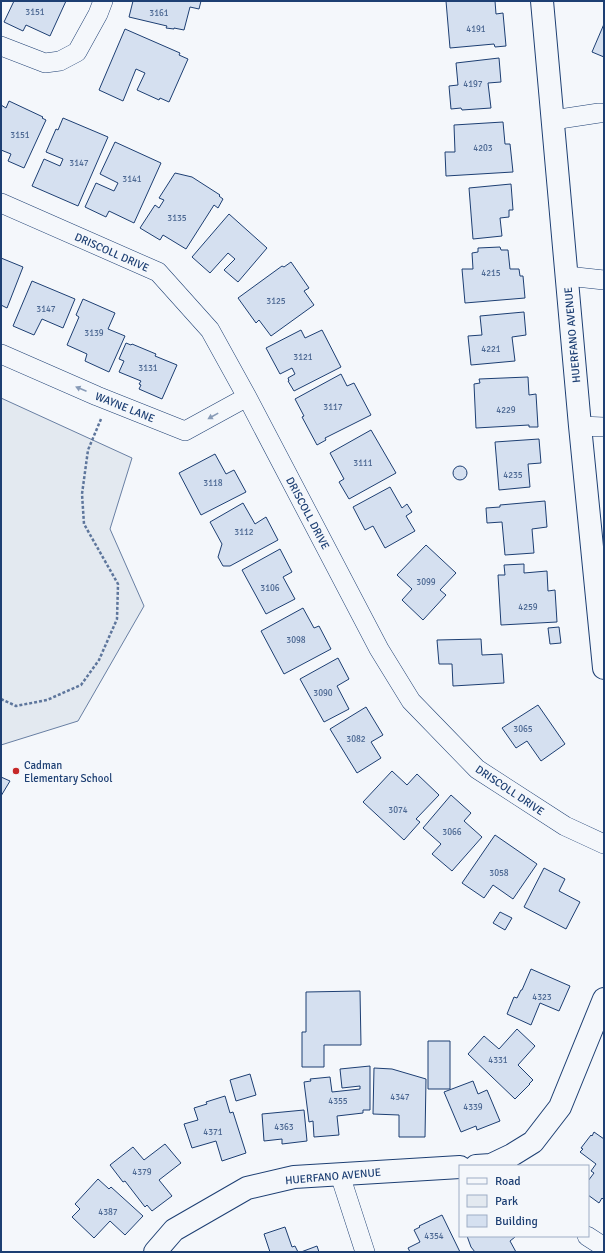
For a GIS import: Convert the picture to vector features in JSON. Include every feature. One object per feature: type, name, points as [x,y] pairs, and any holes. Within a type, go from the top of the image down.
[{"type":"street","name":"HUERFANO AVENUE","points":[[542,1],[580,426],[599,577],[604,668]]},
{"type":"street","points":[[1,46],[45,64],[60,61],[77,52],[101,7]]},
{"type":"street","points":[[553,120],[604,113]]},
{"type":"street","name":"DRISCOLL DRIVE","points":[[1,203],[158,272],[210,330],[247,397],[378,649],[411,701],[477,769],[564,826],[604,844]]},
{"type":"street","points":[[567,276],[604,280]]},
{"type":"street","name":"WAYNE LANE","points":[[1,354],[110,401],[185,431],[247,397]]},
{"type":"street","points":[[580,426],[604,428]]},
{"type":"street","points":[[490,1165],[516,1160],[533,1142],[560,1108],[604,999]]},
{"type":"street","name":"HUERFANO AVENUE","points":[[155,1252],[174,1230],[247,1188],[294,1177],[459,1167]]},
{"type":"street","points":[[340,1175],[365,1252]]},
{"type":"street","points":[[589,1237],[604,1247]]},
{"type":"path","points":[[1,700],[16,706],[47,700],[81,685],[99,660],[117,619],[118,584],[84,524],[82,494],[88,450],[110,401]]},
{"type":"green space","points":[[1,398],[132,458],[110,529],[144,606],[78,721],[1,745]]},
{"type":"building","points":[[14,1],[66,1],[50,36],[26,25],[23,31],[4,22]]},
{"type":"building","points":[[133,1],[201,1],[199,9],[190,7],[184,30],[166,28],[167,26],[129,17]]},
{"type":"building","points":[[446,1],[495,1],[496,14],[503,13],[506,46],[495,47],[494,44],[450,48]]},
{"type":"building","points":[[604,24],[604,57],[592,52]]},
{"type":"building","points":[[125,29],[180,53],[179,55],[188,59],[169,102],[160,98],[159,100],[137,90],[145,73],[136,69],[123,101],[99,90]]},
{"type":"building","points":[[499,58],[501,82],[488,83],[491,108],[462,110],[461,108],[451,109],[449,86],[458,85],[456,63]]},
{"type":"building","points":[[9,101],[43,117],[42,118],[46,120],[24,168],[8,161],[11,154],[1,150],[1,105],[6,108]]},
{"type":"building","points":[[63,118],[108,137],[78,206],[32,186],[44,159],[60,166],[63,159],[46,152],[56,129],[58,130]]},
{"type":"building","points":[[503,122],[505,144],[510,144],[513,172],[446,176],[445,152],[455,152],[454,125]]},
{"type":"building","points":[[115,142],[161,163],[134,223],[109,211],[106,217],[85,207],[96,183],[114,191],[118,183],[100,174]]},
{"type":"building","points":[[175,173],[192,177],[220,195],[219,196],[223,199],[218,208],[214,205],[186,249],[163,235],[160,240],[140,228],[155,205],[159,208],[164,200],[159,198]]},
{"type":"building","points":[[511,184],[513,210],[509,210],[509,217],[500,218],[502,236],[473,239],[469,188]]},
{"type":"building","points":[[229,214],[267,248],[238,282],[224,270],[235,259],[228,253],[210,273],[192,257]]},
{"type":"building","points":[[500,247],[501,250],[508,250],[510,269],[519,269],[520,276],[523,276],[525,298],[465,303],[462,269],[473,269],[472,253],[478,252],[478,248]]},
{"type":"building","points":[[1,258],[23,267],[7,308],[1,305]]},
{"type":"building","points":[[291,262],[309,288],[304,291],[314,305],[271,336],[259,320],[256,323],[238,298],[282,266],[284,267]]},
{"type":"building","points":[[32,281],[75,299],[63,328],[42,319],[34,335],[13,326]]},
{"type":"building","points":[[83,299],[115,313],[108,329],[125,336],[109,372],[85,361],[87,354],[67,345],[79,317],[76,315]]},
{"type":"building","points":[[524,312],[526,335],[512,337],[515,361],[471,365],[468,336],[482,335],[480,316]]},
{"type":"building","points":[[301,330],[305,338],[322,330],[341,367],[294,391],[288,381],[288,378],[295,374],[292,368],[280,374],[266,348]]},
{"type":"building","points":[[126,343],[156,354],[155,356],[177,365],[162,399],[139,389],[141,385],[139,384],[141,381],[119,372],[124,361],[119,359]]},
{"type":"building","points":[[341,374],[347,386],[354,383],[371,415],[325,438],[326,440],[317,445],[302,417],[304,416],[295,399]]},
{"type":"building","points":[[528,377],[529,395],[536,394],[538,427],[529,427],[529,425],[476,428],[474,384],[480,383],[479,379]]},
{"type":"building","points":[[371,430],[396,473],[349,499],[339,482],[344,479],[330,453]]},
{"type":"building","points":[[539,439],[541,463],[528,464],[530,487],[499,490],[495,442]]},
{"type":"building","points":[[215,454],[226,474],[234,470],[246,492],[201,515],[179,473]]},
{"type":"building","points":[[457,466],[463,466],[467,470],[467,476],[463,480],[457,480],[453,476],[453,470]]},
{"type":"building","points":[[390,487],[402,508],[407,504],[412,512],[406,516],[415,531],[385,548],[373,526],[365,530],[353,507]]},
{"type":"building","points":[[545,501],[547,527],[532,529],[534,553],[505,555],[502,522],[487,523],[486,508],[500,507],[500,505]]},
{"type":"building","points":[[243,503],[255,524],[266,517],[278,540],[230,566],[223,566],[218,557],[222,544],[210,522]]},
{"type":"building","points":[[426,545],[456,573],[440,590],[446,595],[423,620],[402,600],[412,589],[397,575]]},
{"type":"building","points":[[280,549],[292,572],[283,577],[295,599],[266,614],[242,570]]},
{"type":"building","points":[[524,564],[524,573],[547,571],[548,591],[555,590],[557,622],[501,625],[498,575],[505,575],[504,565]]},
{"type":"building","points":[[303,608],[314,628],[319,626],[331,649],[284,674],[261,631]]},
{"type":"building","points":[[559,627],[561,643],[550,644],[548,628]]},
{"type":"building","points":[[481,639],[482,655],[502,654],[504,683],[453,686],[452,664],[439,664],[437,640]]},
{"type":"building","points":[[338,658],[349,679],[337,686],[349,709],[324,722],[300,679]]},
{"type":"building","points":[[538,705],[565,744],[541,761],[527,741],[516,748],[502,728]]},
{"type":"building","points":[[366,707],[383,735],[371,742],[381,758],[357,773],[330,729]]},
{"type":"building","points":[[392,771],[407,785],[417,774],[439,795],[416,819],[420,822],[404,840],[363,802]]},
{"type":"building","points":[[1,777],[10,781],[1,796]]},
{"type":"building","points":[[451,795],[471,813],[464,821],[482,837],[452,871],[432,854],[441,844],[423,828]]},
{"type":"building","points":[[495,835],[537,864],[513,899],[493,885],[484,898],[462,883]]},
{"type":"building","points":[[544,868],[565,879],[559,891],[580,902],[566,929],[524,907]]},
{"type":"building","points":[[500,912],[512,918],[505,930],[493,923]]},
{"type":"building","points":[[531,969],[570,986],[559,1011],[540,1003],[531,1025],[507,1014],[514,997],[517,998],[522,990]]},
{"type":"building","points":[[360,991],[361,1045],[324,1045],[324,1067],[302,1067],[302,1032],[306,1032],[306,992]]},
{"type":"building","points":[[517,1029],[535,1046],[518,1065],[533,1080],[515,1099],[468,1054],[484,1036],[499,1049]]},
{"type":"building","points":[[428,1041],[450,1041],[450,1089],[428,1089]]},
{"type":"building","points":[[370,1066],[370,1110],[363,1110],[363,1113],[337,1116],[339,1135],[314,1137],[313,1121],[309,1122],[304,1082],[311,1081],[310,1079],[330,1077],[332,1092],[360,1089],[360,1086],[342,1088],[340,1069]]},
{"type":"building","points":[[374,1068],[392,1069],[426,1079],[425,1137],[399,1137],[399,1115],[373,1114]]},
{"type":"building","points":[[250,1074],[256,1095],[236,1101],[230,1080]]},
{"type":"building","points":[[473,1081],[478,1094],[487,1090],[500,1121],[477,1130],[476,1126],[461,1132],[444,1092]]},
{"type":"building","points":[[225,1096],[230,1113],[233,1112],[246,1153],[222,1161],[216,1141],[192,1148],[184,1124],[198,1120],[194,1108],[207,1104],[206,1102]]},
{"type":"building","points":[[304,1110],[307,1141],[282,1144],[282,1139],[264,1141],[262,1114]]},
{"type":"building","points":[[594,1132],[604,1139],[604,1200],[602,1198],[599,1203],[589,1196],[589,1180],[594,1173],[591,1171],[596,1164],[580,1152],[583,1149],[581,1148],[591,1135],[592,1136]]},
{"type":"building","points":[[165,1144],[181,1163],[159,1180],[172,1196],[152,1211],[147,1205],[145,1207],[125,1181],[123,1182],[110,1165],[133,1147],[144,1160]]},
{"type":"building","points":[[98,1179],[109,1189],[111,1187],[143,1216],[125,1235],[110,1221],[94,1238],[72,1217],[80,1209],[75,1204]]},
{"type":"building","points":[[442,1215],[460,1252],[410,1252],[408,1248],[420,1242],[414,1230]]},
{"type":"building","points":[[285,1227],[292,1247],[295,1246],[298,1252],[270,1252],[264,1234]]},
{"type":"building","points":[[467,1237],[515,1237],[510,1241],[516,1252],[475,1252],[471,1247]]},
{"type":"building","points":[[317,1246],[319,1252],[301,1252]]},
{"type":"place","name":"Cadman Elementary School","points":[[16,771]]}]
